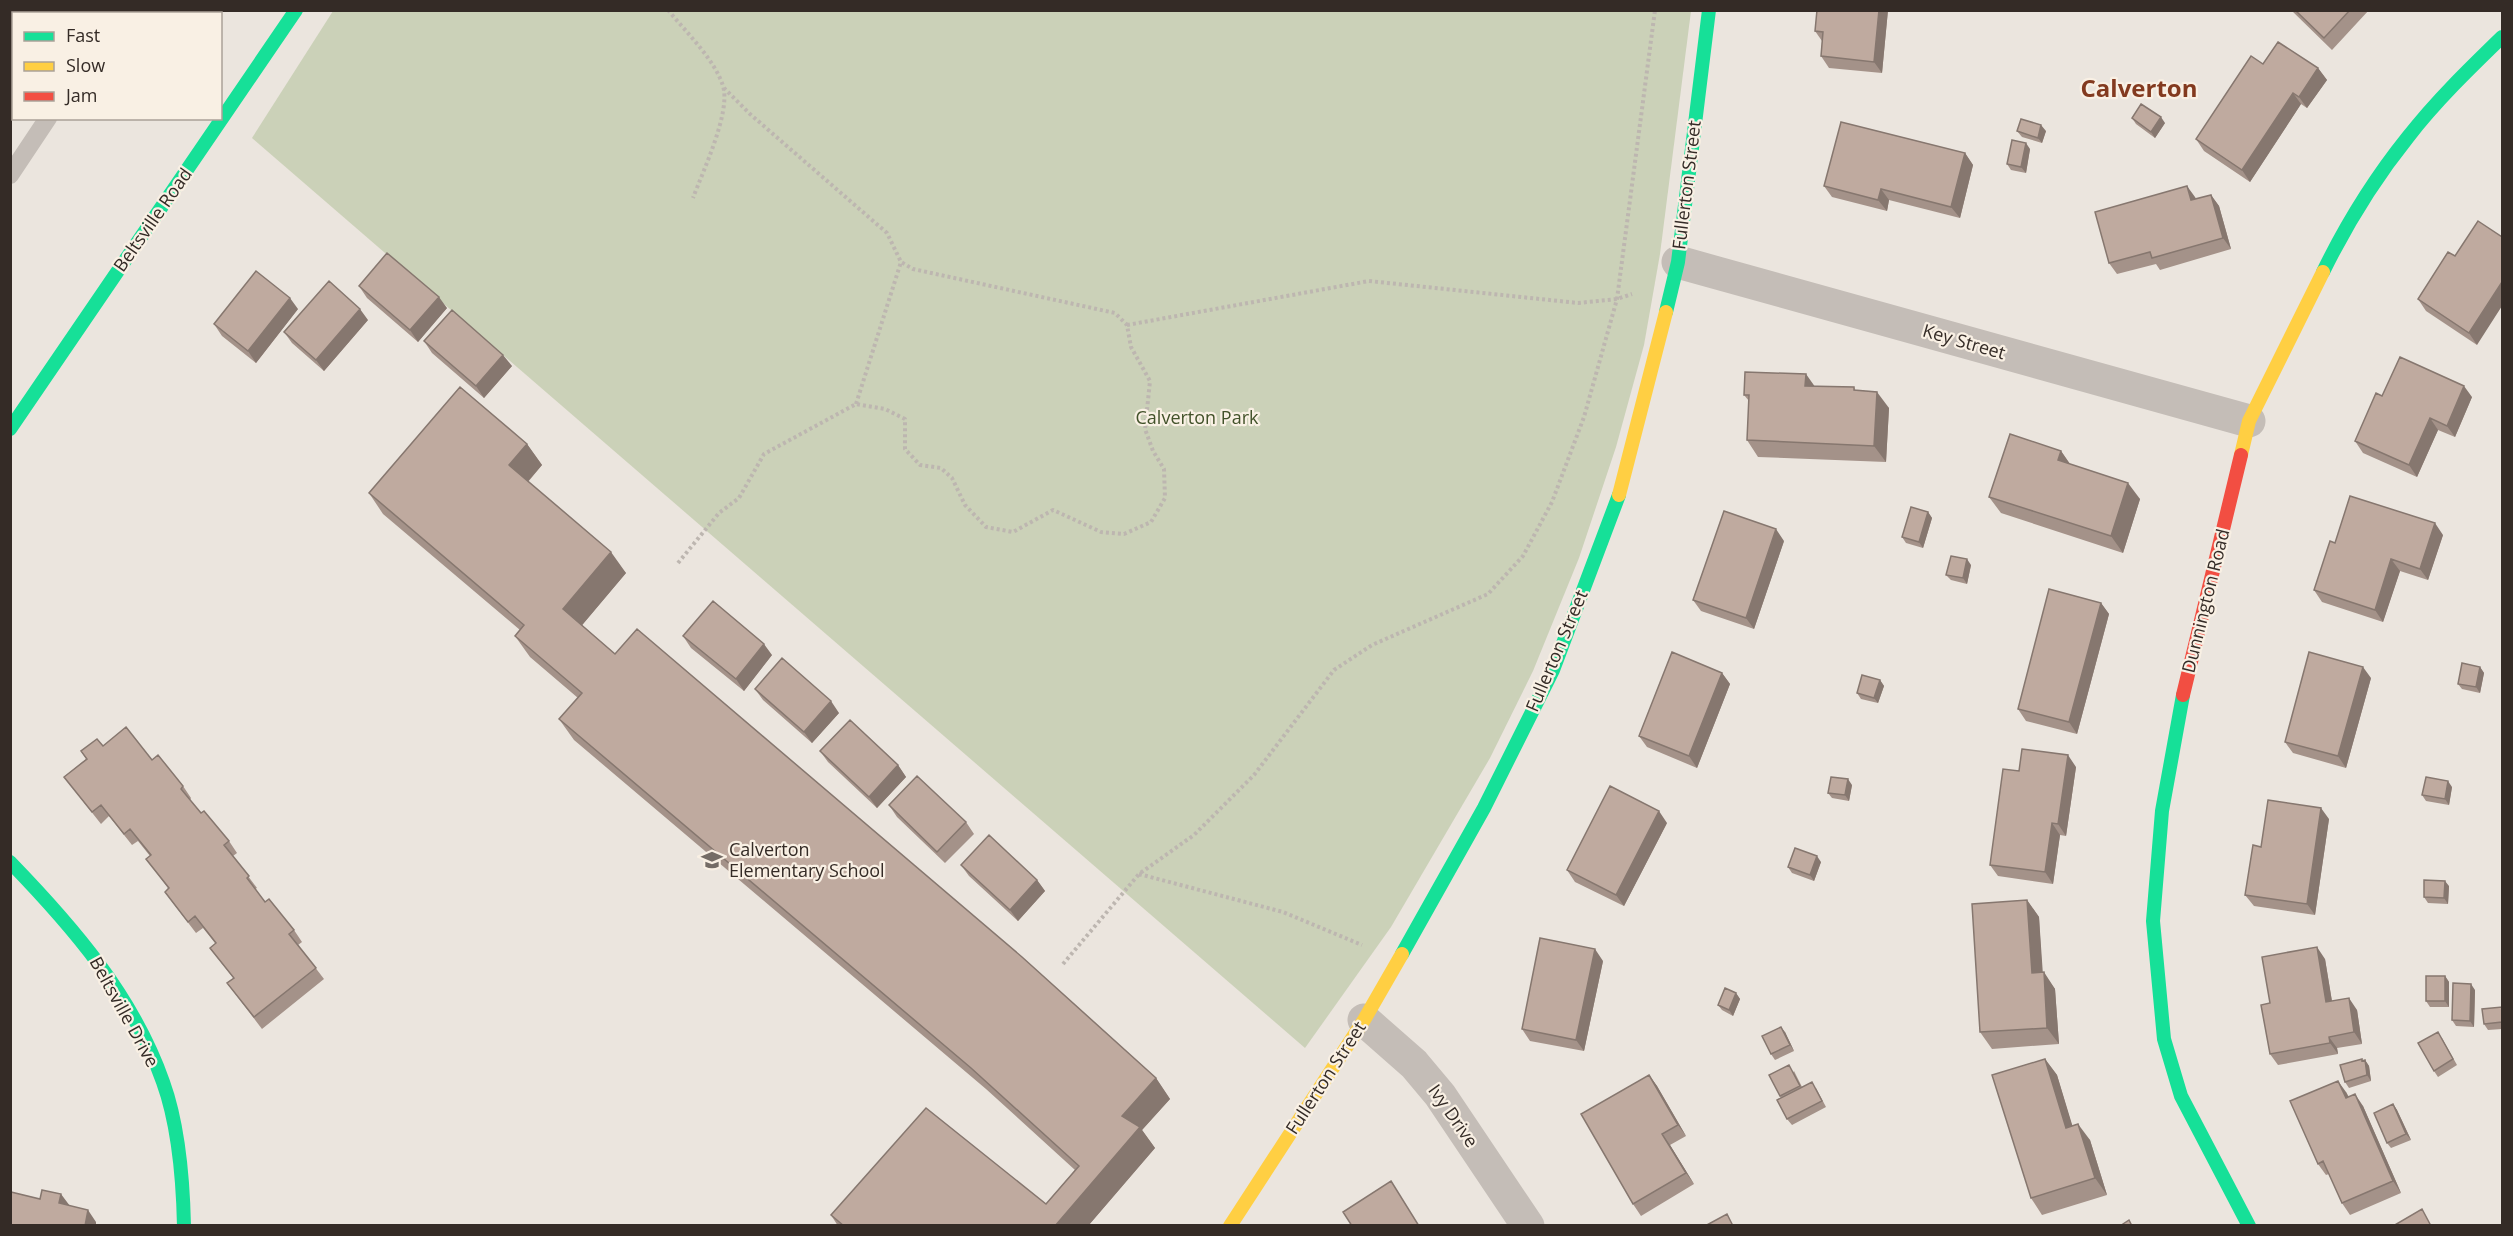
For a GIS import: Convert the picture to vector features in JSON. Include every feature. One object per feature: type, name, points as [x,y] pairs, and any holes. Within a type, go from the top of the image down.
[{"type":"street","name":"Beltsville Road","points":[[227,100],[296,10]]},
{"type":"street","name":"Fullerton Street","points":[[1230,1226],[1364,1020],[1484,808],[1553,670],[1619,494],[1678,262],[1709,10]]},
{"type":"street","name":"Dunnington Road","points":[[2249,1226],[2181,1096],[2164,1039],[2153,921],[2162,811],[2178,715],[2249,421],[2329,260],[2371,187],[2408,136],[2455,83],[2502,37]]},
{"type":"street","name":"Beltsville Road","points":[[10,429],[214,120]]},
{"type":"street","name":"Key Street","points":[[1678,262],[2249,421]]},
{"type":"street","name":"Beltsville Drive","points":[[10,862],[51,902],[102,965],[140,1031],[163,1082],[178,1156],[184,1226]]},
{"type":"street","name":"Ivy Drive","points":[[1364,1020],[1414,1064],[1440,1095],[1528,1226]]},
{"type":"lane","points":[[10,175],[47,120]]},
{"type":"path","points":[[668,10],[715,69],[724,88],[750,114],[888,233],[901,262],[913,268],[1115,313],[1127,325],[1131,347],[1150,381],[1145,429],[1153,451],[1164,469],[1165,498],[1151,522],[1124,534],[1101,532],[1053,510],[1014,532],[986,527],[965,505],[952,478],[940,468],[920,465],[905,450],[905,419],[885,409],[856,404],[764,454],[740,498],[719,513],[678,563]]},
{"type":"path","points":[[1063,964],[1139,874],[1194,836],[1254,775],[1334,670],[1372,645],[1488,594],[1523,556],[1552,502],[1584,417],[1617,299],[1655,10]]},
{"type":"path","points":[[693,198],[722,120],[724,88]]},
{"type":"path","points":[[856,404],[901,262]]},
{"type":"path","points":[[1127,325],[1370,281],[1578,303],[1617,299],[1639,292]]},
{"type":"path","points":[[1139,874],[1283,912],[1370,948]]},
{"type":"green space","name":"Calverton Park","points":[[333,11],[1691,11],[1660,254],[1644,345],[1616,447],[1579,558],[1533,671],[1490,758],[1391,927],[1305,1048],[252,138]]},
{"type":"building","points":[[1817,10],[1879,10],[1874,62],[1821,56],[1823,32],[1815,31]]},
{"type":"building","points":[[2295,10],[2350,10],[2324,38]]},
{"type":"building","points":[[2278,42],[2318,68],[2299,97],[2293,93],[2242,170],[2196,139],[2251,56],[2263,64]]},
{"type":"building","points":[[2141,104],[2161,117],[2151,132],[2132,118]]},
{"type":"building","points":[[2021,119],[2041,125],[2038,138],[2017,131]]},
{"type":"building","points":[[1841,122],[1965,153],[1951,207],[1881,189],[1878,200],[1824,186]]},
{"type":"building","points":[[2012,140],[2026,143],[2021,167],[2007,164]]},
{"type":"building","points":[[2187,186],[2191,200],[2211,195],[2223,238],[2152,258],[2150,252],[2109,263],[2095,212]]},
{"type":"building","points":[[2478,221],[2502,237],[2502,282],[2469,333],[2418,299],[2448,252],[2455,256]]},
{"type":"building","points":[[387,253],[439,297],[410,330],[359,286]]},
{"type":"building","points":[[256,271],[290,298],[248,351],[214,324]]},
{"type":"building","points":[[329,281],[360,309],[316,360],[284,332]]},
{"type":"building","points":[[452,310],[503,355],[476,386],[424,341]]},
{"type":"building","points":[[2400,357],[2464,386],[2447,426],[2430,418],[2409,465],[2355,441],[2376,393],[2382,396]]},
{"type":"building","points":[[1745,372],[1806,374],[1805,386],[1854,387],[1854,390],[1877,392],[1874,446],[1747,440],[1749,395],[1744,395]]},
{"type":"building","points":[[460,387],[527,444],[509,465],[611,552],[563,609],[615,654],[637,629],[1022,957],[1156,1078],[1122,1116],[1140,1127],[1055,1226],[844,1226],[831,1215],[926,1108],[1046,1204],[1079,1166],[971,1068],[559,719],[582,693],[515,636],[524,625],[369,493]]},
{"type":"building","points":[[2010,434],[2061,451],[2058,460],[2128,483],[2111,536],[1989,497]]},
{"type":"building","points":[[2350,496],[2435,523],[2420,569],[2391,559],[2375,610],[2314,590],[2330,541],[2335,543]]},
{"type":"building","points":[[1911,507],[1928,512],[1919,542],[1902,537]]},
{"type":"building","points":[[1724,511],[1776,529],[1746,618],[1693,600]]},
{"type":"building","points":[[1951,556],[1967,559],[1963,578],[1946,575]]},
{"type":"building","points":[[2049,589],[2101,603],[2069,722],[2018,709]]},
{"type":"building","points":[[713,601],[764,644],[736,679],[683,636]]},
{"type":"building","points":[[1672,652],[1722,673],[1689,756],[1639,736]]},
{"type":"building","points":[[2309,652],[2363,667],[2338,756],[2285,742]]},
{"type":"building","points":[[782,658],[831,701],[804,732],[755,689]]},
{"type":"building","points":[[2462,663],[2480,667],[2476,687],[2458,684]]},
{"type":"building","points":[[1862,675],[1880,680],[1874,698],[1857,693]]},
{"type":"building","points":[[850,720],[898,765],[869,797],[820,751]]},
{"type":"building","points":[[126,727],[152,760],[158,755],[183,786],[181,789],[201,813],[204,811],[229,841],[224,845],[249,876],[247,878],[265,902],[269,899],[294,930],[289,934],[316,968],[254,1017],[227,983],[234,978],[210,948],[216,943],[195,916],[188,922],[165,892],[169,888],[146,859],[151,855],[130,829],[124,834],[101,805],[92,812],[64,777],[87,759],[81,751],[97,739],[103,746]]},
{"type":"building","points":[[2022,749],[2068,755],[2058,824],[2052,823],[2045,872],[1990,865],[2003,769],[2019,771]]},
{"type":"building","points":[[917,776],[966,822],[937,852],[889,805]]},
{"type":"building","points":[[1831,777],[1848,779],[1845,795],[1828,793]]},
{"type":"building","points":[[2426,777],[2448,781],[2445,799],[2422,795]]},
{"type":"building","points":[[1610,786],[1659,811],[1616,895],[1567,870]]},
{"type":"building","points":[[2268,800],[2321,808],[2307,904],[2245,895],[2253,845],[2261,847]]},
{"type":"building","points":[[989,835],[1037,880],[1010,910],[961,865]]},
{"type":"building","points":[[1795,848],[1817,856],[1810,875],[1788,867]]},
{"type":"building","points":[[2424,880],[2445,881],[2444,898],[2424,897]]},
{"type":"building","points":[[2027,900],[2032,973],[2044,972],[2047,1028],[1980,1032],[1972,904]]},
{"type":"building","points":[[1540,938],[1595,949],[1576,1040],[1522,1029]]},
{"type":"building","points":[[2317,947],[2326,1002],[2349,998],[2354,1032],[2329,1037],[2330,1043],[2270,1054],[2261,1005],[2270,1003],[2262,957]]},
{"type":"building","points":[[2426,976],[2445,976],[2445,1001],[2426,1001]]},
{"type":"building","points":[[2453,983],[2471,984],[2470,1021],[2452,1020]]},
{"type":"building","points":[[1725,988],[1736,993],[1729,1010],[1718,1005]]},
{"type":"building","points":[[2502,1007],[2502,1022],[2484,1024],[2482,1009]]},
{"type":"building","points":[[1781,1027],[1790,1045],[1771,1054],[1762,1036]]},
{"type":"building","points":[[2438,1032],[2453,1059],[2434,1071],[2418,1043]]},
{"type":"building","points":[[2045,1059],[2066,1128],[2078,1124],[2095,1178],[2031,1198],[1992,1075]]},
{"type":"building","points":[[2362,1059],[2362,1061],[2365,1060],[2367,1075],[2345,1082],[2340,1065]]},
{"type":"building","points":[[1789,1065],[1800,1086],[1780,1096],[1769,1075]]},
{"type":"building","points":[[1649,1075],[1678,1125],[1662,1134],[1686,1173],[1633,1204],[1581,1114]]},
{"type":"building","points":[[2338,1081],[2346,1098],[2355,1094],[2393,1181],[2342,1203],[2323,1161],[2318,1164],[2290,1101]]},
{"type":"building","points":[[1812,1082],[1822,1101],[1787,1119],[1777,1100]]},
{"type":"building","points":[[2393,1104],[2406,1134],[2387,1143],[2374,1113]]},
{"type":"building","points":[[1391,1181],[1419,1226],[1352,1226],[1343,1212]]},
{"type":"building","points":[[42,1190],[61,1194],[59,1203],[88,1210],[85,1226],[10,1226],[11,1192],[40,1199]]},
{"type":"building","points":[[2422,1209],[2431,1226],[2393,1226]]},
{"type":"building","points":[[1727,1214],[1733,1226],[1705,1226]]},
{"type":"building","points":[[2129,1220],[2132,1226],[2120,1226]]},
{"type":"traffic: fast","points":[[222,118],[296,10]]},
{"type":"traffic: fast","points":[[1666,312],[1678,262],[1709,10]]},
{"type":"traffic: fast","points":[[2323,272],[2362,202],[2396,153],[2441,98],[2502,37]]},
{"type":"traffic: fast","points":[[10,429],[221,120]]},
{"type":"traffic: fast","points":[[1402,954],[1484,808],[1553,670],[1619,495]]},
{"type":"traffic: fast","points":[[2183,695],[2162,811],[2153,921],[2164,1039],[2181,1096],[2249,1226]]},
{"type":"traffic: fast","points":[[10,862],[78,937],[118,991],[150,1050],[173,1116],[181,1171],[184,1226]]},
{"type":"traffic: slow","points":[[2241,455],[2249,421],[2323,272]]},
{"type":"traffic: slow","points":[[1619,495],[1666,312]]},
{"type":"traffic: slow","points":[[1230,1226],[1364,1020],[1402,954]]},
{"type":"traffic: jam","points":[[2183,695],[2241,455]]},
{"type":"place","name":"Calverton Elementary School","points":[[712,860]]},
{"type":"district","name":"Calverton","points":[[2139,89]]}]
